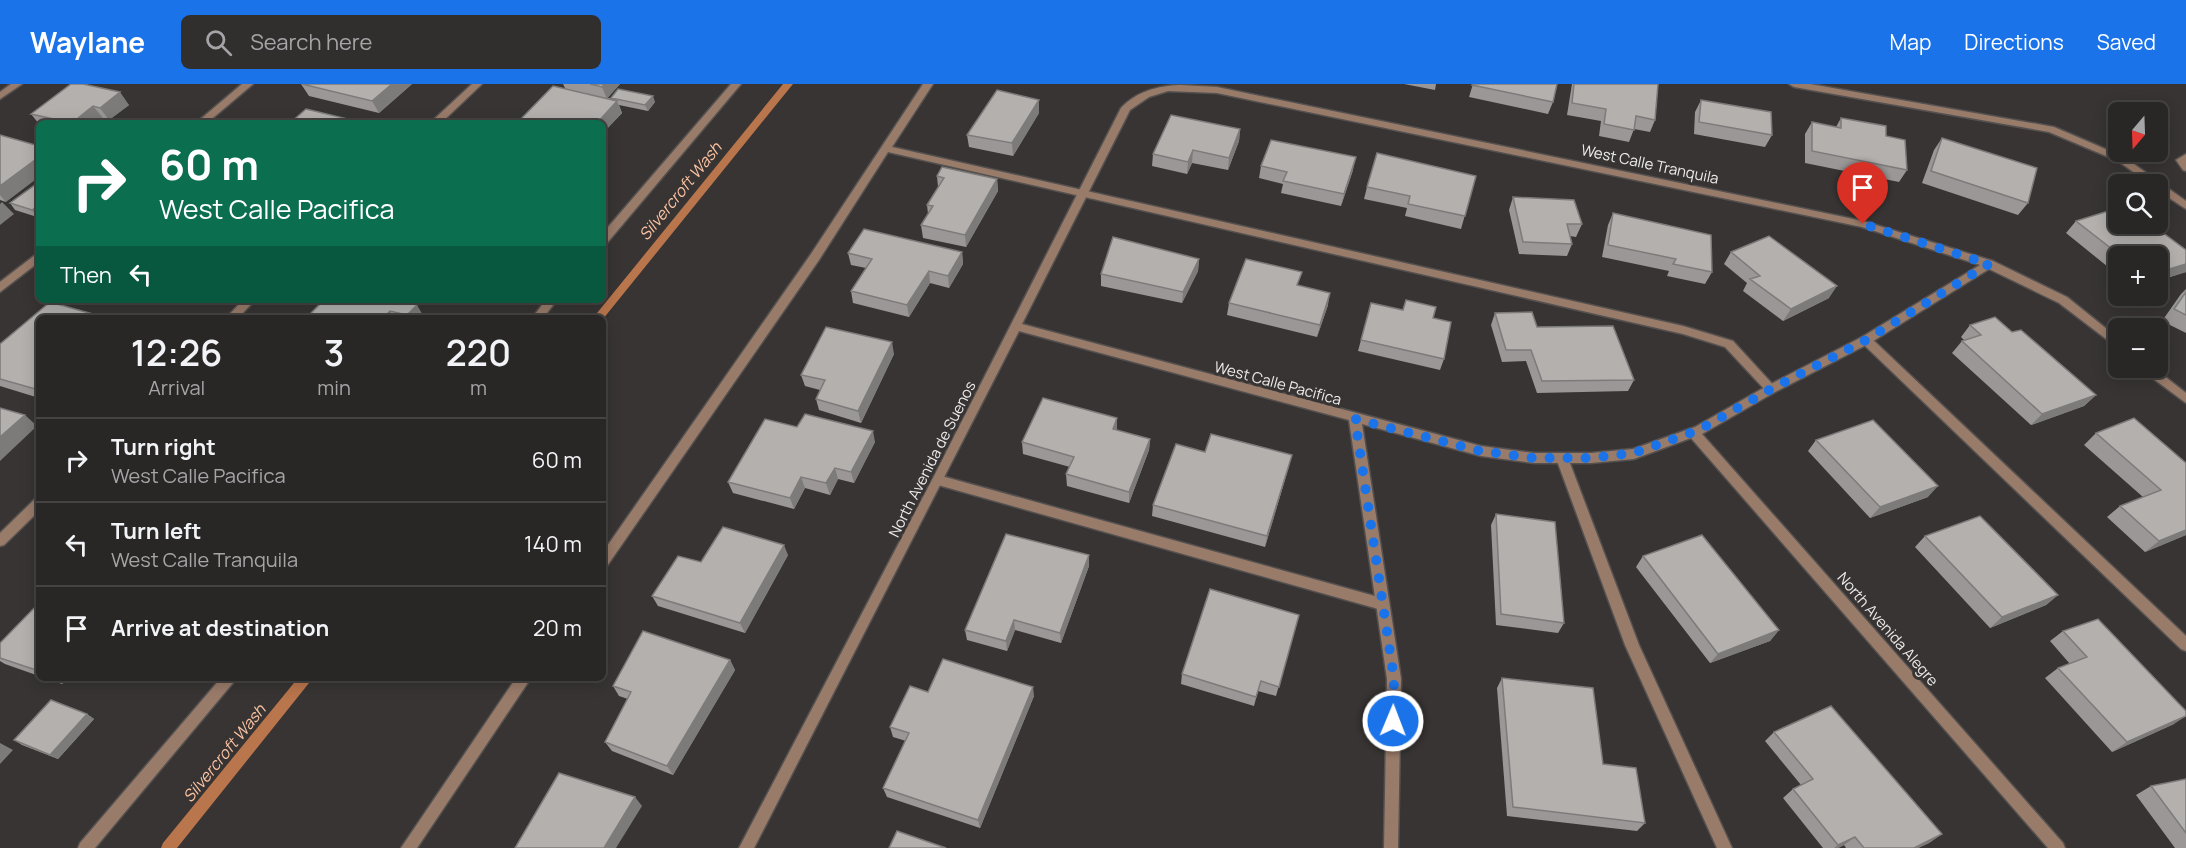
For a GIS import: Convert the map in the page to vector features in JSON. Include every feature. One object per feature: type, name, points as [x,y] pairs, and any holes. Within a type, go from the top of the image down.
[{"type":"street","points":[[0,96],[17,84]]},
{"type":"street","points":[[205,120],[248,84]]},
{"type":"street","points":[[438,120],[477,84]]},
{"type":"street","points":[[606,236],[736,84]]},
{"type":"street","points":[[606,558],[815,257],[928,84]]},
{"type":"street","points":[[1794,84],[2051,129],[2121,159],[2142,174]]},
{"type":"street","name":"West Calle Tranquila","points":[[1148,88],[1187,86],[1217,90],[1863,224],[1989,264],[2063,300],[2108,336]]},
{"type":"street","name":"North Avenida de Suenos","points":[[746,848],[1017,327],[1126,108],[1148,88]]},
{"type":"street","points":[[887,149],[1683,330],[1729,344],[1771,389]]},
{"type":"street","points":[[2186,157],[2181,160],[2186,168]]},
{"type":"street","points":[[2168,193],[2186,206]]},
{"type":"street","points":[[0,288],[36,258]]},
{"type":"street","name":"West Calle Pacifica","points":[[1017,327],[1480,451],[1534,458],[1562,458],[1634,453],[1693,432],[1866,340],[1989,264]]},
{"type":"street","points":[[234,315],[247,303]]},
{"type":"street","points":[[540,315],[550,303]]},
{"type":"street","points":[[1866,340],[2186,645]]},
{"type":"street","points":[[2160,378],[2186,399]]},
{"type":"street","points":[[1355,419],[1394,679],[1391,848]]},
{"type":"street","name":"North Avenida Alegre","points":[[1693,432],[2058,848]]},
{"type":"street","points":[[1562,458],[1632,645],[1725,848]]},
{"type":"street","points":[[938,480],[1382,604]]},
{"type":"street","points":[[0,541],[36,506]]},
{"type":"street","points":[[85,848],[227,681]]},
{"type":"street","points":[[408,848],[522,681]]},
{"type":"building","points":[[71,84],[83,84],[120,92],[100,108],[93,106],[76,120],[58,120],[31,114]]},
{"type":"building","points":[[302,84],[392,84],[372,101]]},
{"type":"building","points":[[1473,84],[1557,84],[1553,102]]},
{"type":"building","points":[[1574,84],[1658,84],[1655,120],[1636,116],[1634,130],[1604,124],[1606,109],[1572,103]]},
{"type":"building","points":[[553,86],[617,101],[600,120],[520,120]]},
{"type":"building","points":[[618,89],[653,96],[645,105],[611,98]]},
{"type":"building","points":[[997,90],[1039,100],[1012,143],[967,135]]},
{"type":"building","points":[[1701,100],[1771,112],[1772,135],[1699,122]]},
{"type":"building","points":[[306,109],[352,120],[293,120]]},
{"type":"building","points":[[1171,115],[1240,129],[1229,158],[1193,150],[1188,162],[1153,154]]},
{"type":"building","points":[[1841,118],[1886,126],[1886,136],[1905,140],[1907,170],[1812,151],[1812,122],[1841,128]]},
{"type":"building","points":[[0,135],[36,145],[36,159],[0,186]]},
{"type":"building","points":[[1942,138],[2037,168],[2028,203],[1931,171]]},
{"type":"building","points":[[1271,140],[1356,157],[1344,194],[1283,181],[1287,172],[1261,166]]},
{"type":"building","points":[[1377,153],[1476,176],[1465,216],[1408,204],[1410,196],[1367,187]]},
{"type":"building","points":[[942,167],[997,179],[965,235],[921,225],[933,206],[927,205],[944,178],[937,176]]},
{"type":"building","points":[[36,184],[36,207],[32,210],[10,203]]},
{"type":"building","points":[[1513,197],[1574,200],[1582,224],[1567,224],[1572,244],[1523,242]]},
{"type":"building","points":[[2108,211],[2108,234],[2164,234],[2186,250],[2186,264],[2168,269],[2168,246],[2108,246],[2076,221]]},
{"type":"building","points":[[1613,213],[1711,235],[1712,272],[1673,264],[1676,259],[1608,245]]},
{"type":"building","points":[[864,229],[962,252],[948,276],[929,271],[907,305],[851,291],[872,259],[848,253]]},
{"type":"building","points":[[1769,236],[1837,286],[1791,309],[1750,279],[1760,276],[1731,252]]},
{"type":"building","points":[[1113,237],[1199,259],[1183,292],[1101,274]]},
{"type":"building","points":[[1246,259],[1302,272],[1297,285],[1330,293],[1320,325],[1229,303]]},
{"type":"building","points":[[2186,292],[2186,315],[2174,309]]},
{"type":"building","points":[[1406,300],[1436,307],[1433,318],[1451,322],[1444,359],[1361,340],[1371,303],[1403,310]]},
{"type":"building","points":[[49,303],[96,315],[36,315],[36,389],[0,379],[0,344]]},
{"type":"building","points":[[321,303],[410,303],[417,305],[407,315],[390,311],[386,315],[309,315]]},
{"type":"building","points":[[1532,312],[1537,327],[1613,326],[1634,380],[1542,381],[1531,350],[1506,350],[1495,313]]},
{"type":"building","points":[[1995,317],[2012,332],[2021,330],[2096,395],[2042,414],[1962,341],[1981,335],[1970,325]]},
{"type":"building","points":[[826,327],[892,342],[858,411],[816,399],[825,380],[801,375]]},
{"type":"building","points":[[1043,398],[1117,418],[1113,429],[1150,439],[1129,492],[1066,474],[1074,457],[1022,442]]},
{"type":"building","points":[[0,408],[25,415],[0,437]]},
{"type":"building","points":[[805,414],[873,431],[851,472],[835,468],[826,483],[801,477],[790,498],[728,482],[765,419],[797,427]]},
{"type":"building","points":[[2134,418],[2186,463],[2186,530],[2159,541],[2120,506],[2161,490],[2096,433]]},
{"type":"building","points":[[1873,420],[1938,486],[1880,507],[1816,440]]},
{"type":"building","points":[[1211,434],[1292,455],[1267,536],[1153,505],[1176,444],[1205,452]]},
{"type":"building","points":[[1496,514],[1555,522],[1564,623],[1501,614]]},
{"type":"building","points":[[1980,516],[2058,595],[2002,617],[1925,536]]},
{"type":"building","points":[[723,527],[784,545],[740,623],[652,596],[678,556],[701,562]]},
{"type":"building","points":[[1006,534],[1089,555],[1060,633],[1014,620],[1006,641],[965,630]]},
{"type":"building","points":[[1702,535],[1779,630],[1718,654],[1643,556]]},
{"type":"building","points":[[1210,589],[1299,615],[1279,687],[1261,681],[1256,697],[1182,674]]},
{"type":"building","points":[[36,606],[36,670],[0,658],[0,643]]},
{"type":"building","points":[[2098,619],[2186,711],[2186,716],[2127,742],[2058,668],[2087,657],[2063,631]]},
{"type":"building","points":[[643,631],[730,660],[667,766],[605,742],[631,692],[613,686]]},
{"type":"building","points":[[943,659],[1033,687],[978,820],[883,788],[909,733],[890,727],[910,686],[928,692]]},
{"type":"building","points":[[1502,678],[1593,688],[1603,764],[1636,768],[1645,823],[1513,807]]},
{"type":"building","points":[[51,700],[87,714],[50,755],[14,740]]},
{"type":"building","points":[[1831,706],[1942,834],[1914,848],[1864,848],[1855,837],[1838,845],[1793,789],[1813,779],[1774,732]]},
{"type":"building","points":[[559,773],[635,797],[604,848],[515,848]]},
{"type":"building","points":[[2186,779],[2186,833],[2151,786]]},
{"type":"building","points":[[897,831],[946,848],[889,848]]},
{"type":"waterway","name":"Silvercroft Wash","points":[[600,315],[788,84]]},
{"type":"waterway","name":"Silvercroft Wash","points":[[168,848],[304,681]]},
{"type":"route","points":[[1393,721],[1394,679],[1355,419],[1480,451],[1534,458],[1591,458],[1634,453],[1699,430],[1771,389],[1866,340],[1989,264],[1863,224]]}]
